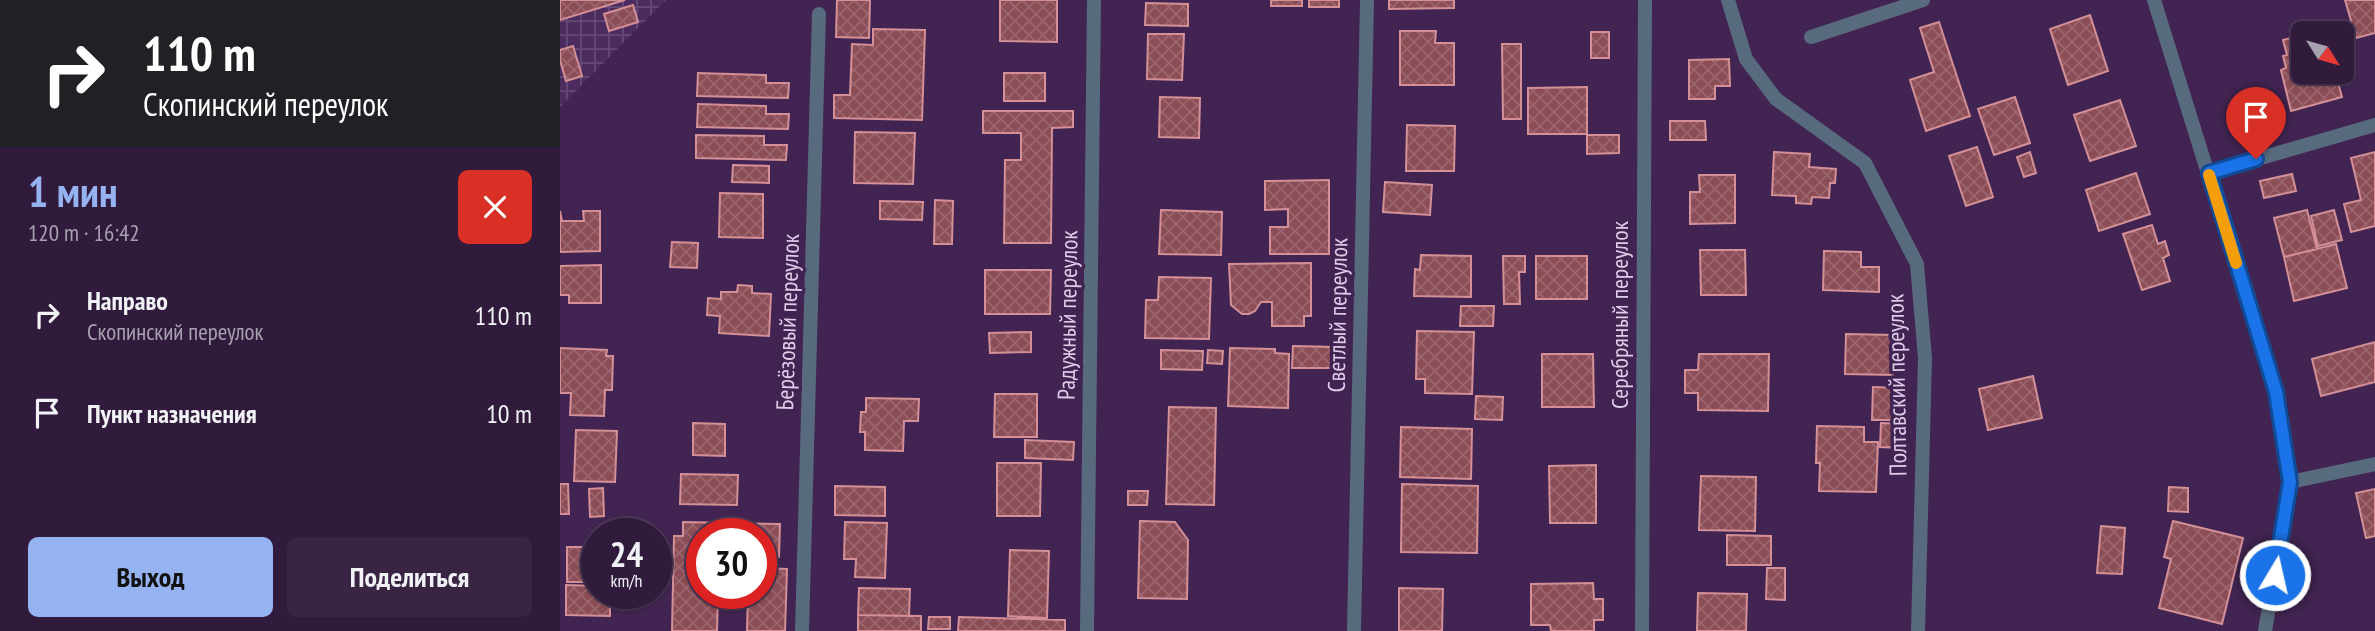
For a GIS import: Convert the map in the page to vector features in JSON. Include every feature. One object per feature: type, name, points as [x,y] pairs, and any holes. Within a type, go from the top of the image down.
[{"type":"street","name":"Радужный переулок","points":[[1087,631],[1094,0]]},
{"type":"street","name":"Светлый переулок","points":[[1354,631],[1367,0]]},
{"type":"street","name":"Серебряный переулок","points":[[1642,631],[1644,0]]},
{"type":"street","name":"Полтавский переулок","points":[[1728,0],[1746,58],[1776,99],[1865,163],[1917,264],[1925,358],[1918,631]]},
{"type":"street","points":[[1811,37],[1923,0]]},
{"type":"street","points":[[2154,0],[2276,392],[2290,482],[2265,631]]},
{"type":"street","name":"Берёзовый переулок","points":[[802,631],[819,13]]},
{"type":"street","points":[[2209,173],[2375,125]]},
{"type":"street","points":[[2290,482],[2375,464]]},
{"type":"shaded area","points":[[560,0],[666,0],[560,107]]},
{"type":"building","points":[[560,0],[625,0],[560,20]]},
{"type":"building","points":[[837,0],[870,0],[869,38],[836,37]]},
{"type":"building","points":[[1000,0],[1057,0],[1057,42],[1000,41]]},
{"type":"building","points":[[1271,0],[1302,0],[1302,6],[1271,6]]},
{"type":"building","points":[[1309,0],[1339,0],[1339,7],[1309,7]]},
{"type":"building","points":[[1389,0],[1454,0],[1454,8],[1389,9]]},
{"type":"building","points":[[2345,0],[2375,0],[2375,33],[2356,38],[2354,21],[2351,21]]},
{"type":"building","points":[[1146,3],[1188,4],[1188,26],[1145,25]]},
{"type":"building","points":[[633,5],[638,22],[609,31],[604,14]]},
{"type":"building","points":[[2090,15],[2108,71],[2068,85],[2050,29]]},
{"type":"building","points":[[1939,22],[1970,116],[1926,131],[1910,80],[1934,72],[1920,28]]},
{"type":"building","points":[[873,29],[925,30],[922,120],[834,118],[834,95],[850,95],[852,44],[873,45]]},
{"type":"building","points":[[1400,31],[1436,31],[1435,43],[1454,43],[1454,85],[1400,85]]},
{"type":"building","points":[[1591,32],[1609,32],[1609,58],[1591,58]]},
{"type":"building","points":[[1148,34],[1184,34],[1182,80],[1147,79]]},
{"type":"building","points":[[2291,38],[2291,84],[2338,84],[2342,97],[2291,111],[2281,70],[2286,68],[2283,56],[2287,55],[2283,40]]},
{"type":"building","points":[[1502,44],[1521,44],[1521,119],[1503,119]]},
{"type":"building","points":[[573,46],[582,76],[566,81],[560,50]]},
{"type":"building","points":[[1729,59],[1730,86],[1715,86],[1715,99],[1689,99],[1689,60]]},
{"type":"building","points":[[698,73],[766,75],[766,83],[789,83],[788,98],[697,96]]},
{"type":"building","points":[[1004,73],[1045,73],[1045,101],[1004,101]]},
{"type":"building","points":[[1587,87],[1587,134],[1528,134],[1528,88]]},
{"type":"building","points":[[1160,97],[1200,98],[1199,138],[1159,137]]},
{"type":"building","points":[[2015,97],[2030,143],[1994,155],[1978,109]]},
{"type":"building","points":[[2120,100],[2136,146],[2090,161],[2074,115]]},
{"type":"building","points":[[698,104],[766,106],[766,114],[789,114],[788,129],[697,127]]},
{"type":"building","points":[[983,111],[1073,111],[1073,127],[1052,128],[1051,243],[1004,243],[1005,160],[1021,160],[1021,133],[983,133]]},
{"type":"building","points":[[1670,121],[1705,121],[1706,140],[1670,140]]},
{"type":"building","points":[[1407,125],[1455,126],[1454,171],[1406,171]]},
{"type":"building","points":[[855,132],[915,133],[913,184],[854,183]]},
{"type":"building","points":[[696,135],[764,136],[764,145],[787,145],[786,160],[696,158]]},
{"type":"building","points":[[1587,135],[1619,135],[1619,153],[1587,154]]},
{"type":"building","points":[[1977,147],[1993,197],[1966,206],[1949,156]]},
{"type":"building","points":[[1774,152],[1810,154],[1809,167],[1836,169],[1835,183],[1830,183],[1829,198],[1812,197],[1811,204],[1796,203],[1796,196],[1772,195]]},
{"type":"building","points":[[2030,152],[2036,173],[2024,177],[2017,157]]},
{"type":"building","points":[[2375,152],[2375,226],[2351,232],[2344,204],[2361,200],[2351,158]]},
{"type":"building","points":[[733,165],[769,166],[769,183],[732,182]]},
{"type":"building","points":[[2136,173],[2150,214],[2099,231],[2086,190]]},
{"type":"building","points":[[2292,174],[2296,191],[2264,198],[2260,181]]},
{"type":"building","points":[[1699,175],[1735,175],[1735,223],[1690,224],[1690,192],[1700,192]]},
{"type":"building","points":[[1329,180],[1329,254],[1270,254],[1270,227],[1288,227],[1288,209],[1265,210],[1265,181]]},
{"type":"building","points":[[1385,182],[1432,185],[1430,215],[1383,212]]},
{"type":"building","points":[[720,193],[763,194],[763,238],[719,237]]},
{"type":"building","points":[[935,200],[953,201],[952,244],[934,244]]},
{"type":"building","points":[[880,201],[923,202],[922,220],[880,219]]},
{"type":"building","points":[[1161,210],[1222,212],[1221,255],[1159,254]]},
{"type":"building","points":[[2307,210],[2317,249],[2284,257],[2274,218]]},
{"type":"building","points":[[2334,210],[2342,240],[2318,246],[2311,216]]},
{"type":"building","points":[[560,211],[562,221],[584,221],[583,211],[600,211],[600,251],[560,252]]},
{"type":"building","points":[[2152,225],[2158,244],[2165,241],[2169,255],[2163,258],[2170,281],[2142,290],[2123,234]]},
{"type":"building","points":[[672,242],[698,243],[697,268],[670,267]]},
{"type":"building","points":[[2336,244],[2347,288],[2294,301],[2284,257]]},
{"type":"building","points":[[1700,250],[1745,250],[1746,295],[1701,295]]},
{"type":"building","points":[[1824,251],[1861,252],[1861,267],[1879,267],[1879,292],[1823,290]]},
{"type":"building","points":[[1421,255],[1471,256],[1471,297],[1414,296],[1415,269],[1420,270]]},
{"type":"building","points":[[1503,256],[1525,256],[1525,272],[1519,272],[1520,304],[1504,304]]},
{"type":"building","points":[[1536,256],[1587,256],[1587,299],[1536,299]]},
{"type":"building","points":[[1311,263],[1311,316],[1304,316],[1304,326],[1272,326],[1272,302],[1261,302],[1255,311],[1249,314],[1242,314],[1231,305],[1229,264]]},
{"type":"building","points":[[601,265],[601,303],[569,303],[569,295],[560,295],[560,266]]},
{"type":"building","points":[[985,270],[1051,270],[1050,314],[985,314]]},
{"type":"building","points":[[1159,277],[1211,278],[1209,339],[1145,338],[1146,300],[1158,300]]},
{"type":"building","points":[[738,285],[752,286],[752,293],[771,294],[769,336],[719,333],[720,316],[707,315],[708,298],[721,299],[721,292],[737,292]]},
{"type":"building","points":[[1461,306],[1494,306],[1493,326],[1460,326]]},
{"type":"building","points":[[1417,331],[1474,332],[1472,394],[1425,393],[1425,379],[1416,379]]},
{"type":"building","points":[[1031,332],[1031,352],[990,353],[989,333]]},
{"type":"building","points":[[1846,334],[1894,335],[1893,375],[1845,374]]},
{"type":"building","points":[[2375,342],[2375,382],[2321,396],[2312,359]]},
{"type":"building","points":[[1293,346],[1336,347],[1335,368],[1292,368]]},
{"type":"building","points":[[560,348],[607,350],[606,356],[613,356],[612,390],[605,390],[604,416],[570,415],[571,393],[560,393]]},
{"type":"building","points":[[1230,348],[1275,349],[1275,353],[1289,354],[1288,408],[1228,406]]},
{"type":"building","points":[[1161,350],[1203,351],[1202,370],[1161,369]]},
{"type":"building","points":[[1208,350],[1223,351],[1222,364],[1207,363]]},
{"type":"building","points":[[1542,354],[1593,354],[1594,407],[1542,407]]},
{"type":"building","points":[[1699,354],[1769,354],[1768,411],[1698,410],[1698,393],[1685,393],[1685,370],[1698,370]]},
{"type":"building","points":[[2033,376],[2042,418],[1988,430],[1979,389]]},
{"type":"building","points":[[1873,387],[1902,388],[1901,420],[1872,420]]},
{"type":"building","points":[[995,394],[1037,394],[1037,437],[994,437]]},
{"type":"building","points":[[1476,396],[1503,397],[1502,420],[1475,419]]},
{"type":"building","points":[[866,398],[919,399],[918,421],[904,421],[903,451],[865,450],[865,432],[860,432],[861,412],[866,412]]},
{"type":"building","points":[[1169,407],[1216,408],[1214,505],[1166,504]]},
{"type":"building","points":[[693,423],[725,424],[725,456],[693,455]]},
{"type":"building","points":[[1881,423],[1902,424],[1901,448],[1880,447]]},
{"type":"building","points":[[1817,426],[1864,427],[1864,442],[1878,442],[1876,492],[1819,491],[1820,463],[1816,463]]},
{"type":"building","points":[[1401,427],[1472,429],[1471,479],[1400,477]]},
{"type":"building","points":[[576,430],[617,431],[615,482],[574,481]]},
{"type":"building","points":[[1025,440],[1074,442],[1073,460],[1025,458]]},
{"type":"building","points":[[997,463],[1041,463],[1040,516],[997,516]]},
{"type":"building","points":[[1596,465],[1596,523],[1550,523],[1549,466]]},
{"type":"building","points":[[681,474],[738,475],[737,505],[680,504]]},
{"type":"building","points":[[1701,476],[1756,477],[1755,531],[1699,530]]},
{"type":"building","points":[[560,484],[568,484],[569,514],[560,514]]},
{"type":"building","points":[[1402,484],[1478,486],[1477,553],[1401,552]]},
{"type":"building","points":[[835,486],[885,487],[885,516],[835,515]]},
{"type":"building","points":[[2169,487],[2188,488],[2188,512],[2168,511]]},
{"type":"building","points":[[603,488],[604,516],[590,517],[589,489]]},
{"type":"building","points":[[2375,489],[2375,536],[2366,538],[2356,493]]},
{"type":"building","points":[[1128,491],[1148,491],[1147,505],[1128,505]]},
{"type":"building","points":[[1140,521],[1175,522],[1188,540],[1187,599],[1138,598]]},
{"type":"building","points":[[2173,521],[2243,538],[2222,624],[2159,608],[2171,559],[2164,557]]},
{"type":"building","points":[[683,522],[686,522],[686,609],[718,609],[717,631],[672,631],[674,536],[683,536]]},
{"type":"building","points":[[845,522],[887,523],[885,578],[855,577],[856,559],[844,559]]},
{"type":"building","points":[[777,524],[780,524],[777,557]]},
{"type":"building","points":[[2101,526],[2125,528],[2122,574],[2097,573]]},
{"type":"building","points":[[1727,535],[1771,536],[1771,565],[1727,565]]},
{"type":"building","points":[[567,547],[581,547],[581,582],[567,582]]},
{"type":"building","points":[[1010,550],[1049,551],[1047,618],[1008,616]]},
{"type":"building","points":[[1767,568],[1785,568],[1785,600],[1766,599]]},
{"type":"building","points":[[777,569],[787,569],[785,631],[747,631],[748,609],[777,609]]},
{"type":"building","points":[[1593,583],[1594,599],[1603,599],[1603,620],[1594,620],[1594,631],[1551,631],[1550,625],[1531,625],[1531,584]]},
{"type":"building","points":[[566,585],[581,585],[581,609],[610,609],[610,616],[566,615]]},
{"type":"building","points":[[859,588],[910,589],[909,616],[858,615]]},
{"type":"building","points":[[1399,588],[1443,589],[1442,631],[1399,631]]},
{"type":"building","points":[[1698,593],[1747,594],[1746,631],[1697,631]]},
{"type":"building","points":[[858,615],[921,616],[921,631],[858,631]]},
{"type":"building","points":[[929,617],[950,617],[950,629],[928,629]]},
{"type":"building","points":[[959,617],[1065,620],[1065,631],[958,631]]},
{"type":"slow traffic","points":[[2209,175],[2236,263]]},
{"type":"route","points":[[2256,159],[2209,173],[2276,392],[2290,482],[2275,575]]}]
